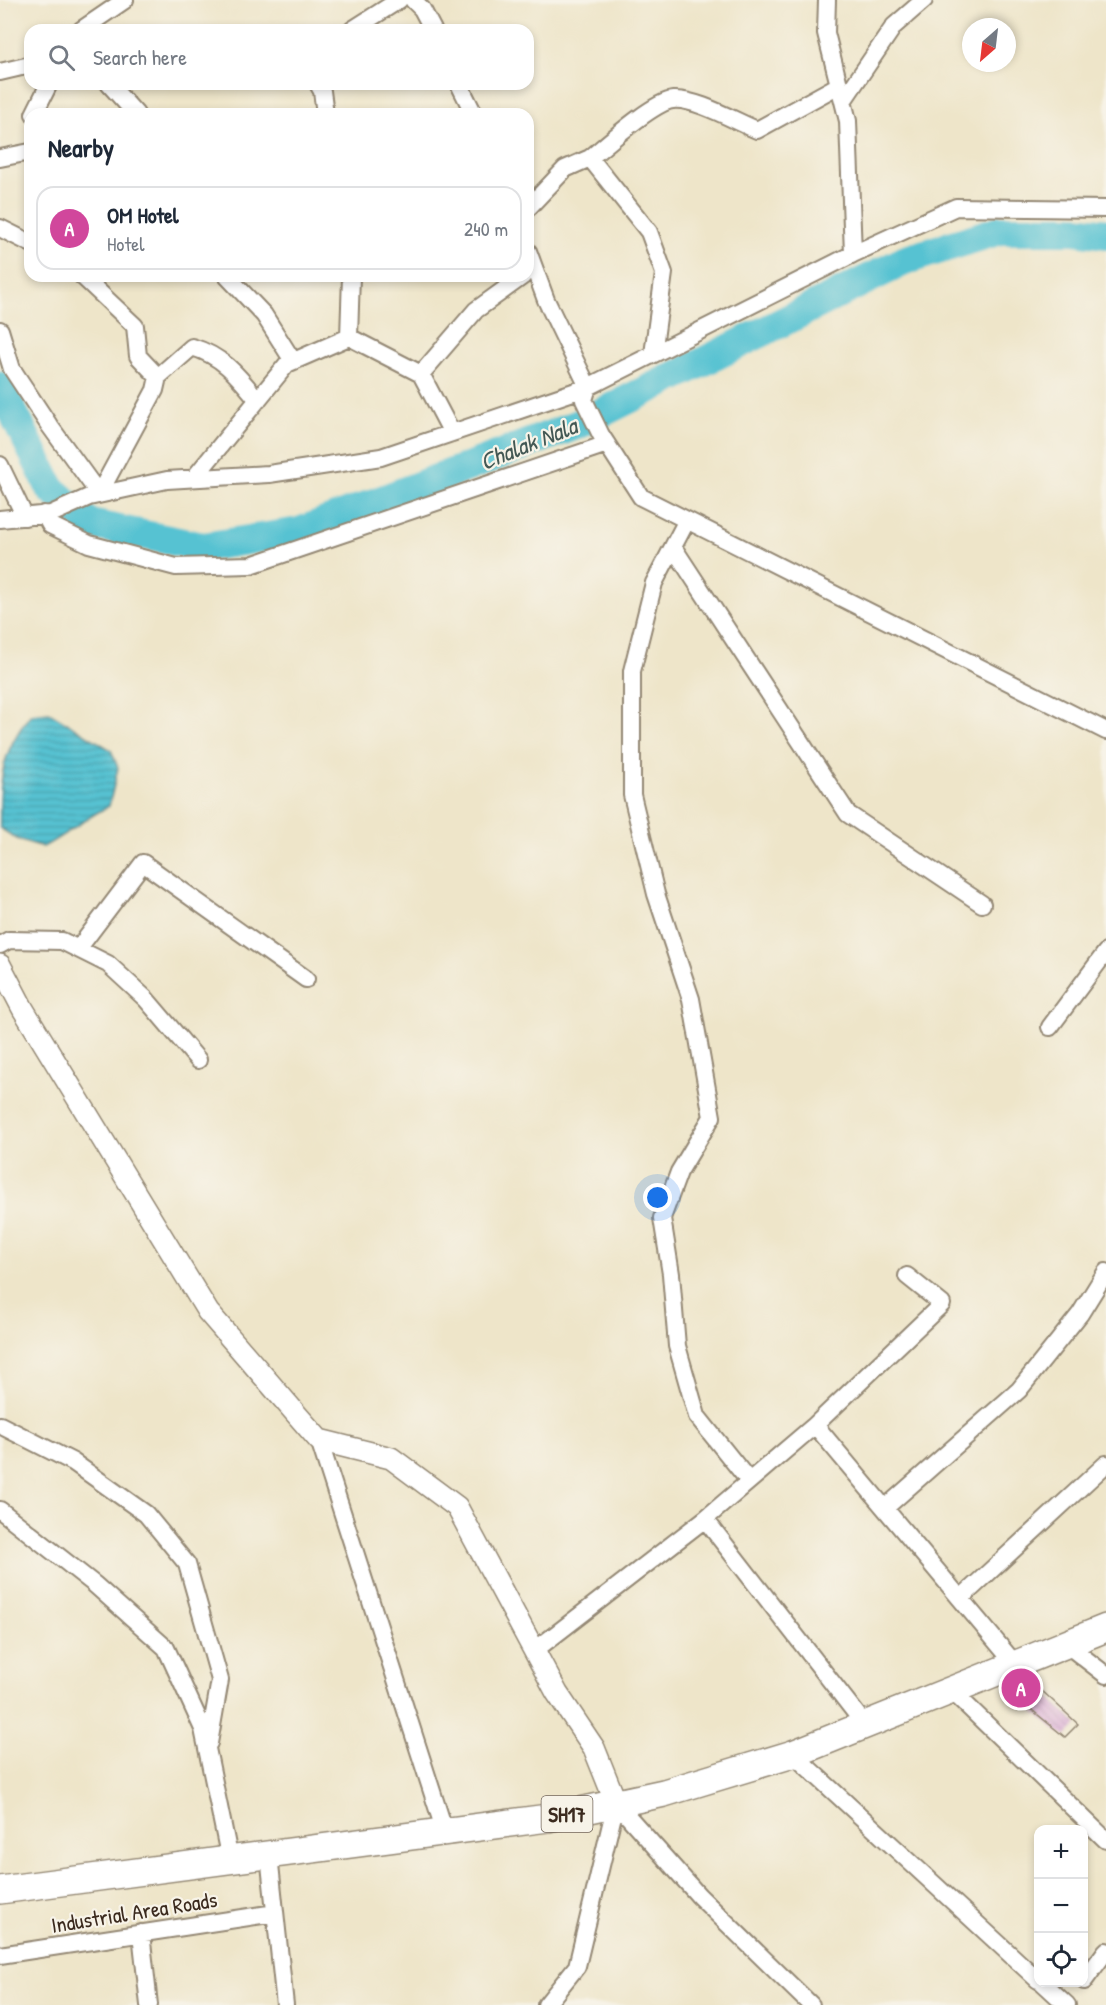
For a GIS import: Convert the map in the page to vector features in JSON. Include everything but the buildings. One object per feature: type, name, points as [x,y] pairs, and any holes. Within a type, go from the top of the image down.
[{"type":"main road","name":"SH17","points":[[0,1890],[548,1818],[663,1793],[792,1755],[1106,1628]]},
{"type":"street","points":[[90,24],[125,0]]},
{"type":"street","points":[[361,24],[399,0]]},
{"type":"street","points":[[413,0],[422,9],[430,24]]},
{"type":"street","points":[[812,0],[827,7],[826,33],[848,121],[853,254]]},
{"type":"street","points":[[534,202],[565,169],[590,158],[648,112],[673,100],[695,104],[757,130],[841,93],[894,26],[924,0]]},
{"type":"street","points":[[0,72],[24,66]]},
{"type":"street","points":[[37,108],[46,90]]},
{"type":"street","points":[[114,90],[131,108]]},
{"type":"street","points":[[321,90],[324,108]]},
{"type":"street","points":[[462,90],[471,108]]},
{"type":"street","points":[[0,158],[24,154]]},
{"type":"street","points":[[590,158],[649,232],[664,273],[653,354]]},
{"type":"street","points":[[0,519],[47,514],[94,496],[167,480],[269,474],[381,457],[586,393],[653,354],[853,254],[956,207],[1106,210]]},
{"type":"street","points":[[0,228],[24,240]]},
{"type":"street","points":[[534,281],[546,300],[604,440],[641,497],[1106,730]]},
{"type":"street","points":[[88,282],[135,326],[138,356],[158,377]]},
{"type":"street","points":[[233,282],[264,315],[293,361]]},
{"type":"street","points":[[349,337],[351,282]]},
{"type":"street","points":[[421,374],[476,310],[514,282]]},
{"type":"street","points":[[0,330],[12,369],[94,496]]},
{"type":"street","points":[[349,337],[421,374],[452,433]]},
{"type":"street","points":[[195,478],[287,364],[349,337]]},
{"type":"street","points":[[94,496],[155,390],[158,377],[192,347],[209,352],[232,368],[258,400]]},
{"type":"street","points":[[47,514],[50,525],[89,544],[176,567],[252,565],[604,440]]},
{"type":"street","points":[[0,465],[25,516]]},
{"type":"street","points":[[687,520],[654,583],[632,671],[632,795],[656,894],[691,999],[712,1117],[679,1172],[662,1218],[672,1274],[677,1346],[697,1416],[749,1481]]},
{"type":"street","points":[[673,547],[848,814],[982,904]]},
{"type":"street","points":[[78,949],[142,863],[306,979]]},
{"type":"street","points":[[0,945],[9,940],[62,941],[108,964],[138,992],[198,1060]]},
{"type":"street","points":[[1050,1027],[1106,952]]},
{"type":"street","points":[[0,965],[22,1009],[208,1312],[319,1440],[445,1832]]},
{"type":"street","points":[[885,1508],[1020,1390],[1080,1314],[1106,1272]]},
{"type":"street","points":[[534,1651],[705,1519],[815,1425],[942,1304],[907,1276]]},
{"type":"street","points":[[0,1425],[73,1462],[146,1514],[187,1564],[220,1680],[208,1753]]},
{"type":"street","points":[[815,1425],[1016,1664]]},
{"type":"street","points":[[319,1440],[391,1458],[457,1507],[556,1693],[594,1748],[616,1803],[699,1896],[811,2005]]},
{"type":"street","points":[[960,1599],[1106,1464]]},
{"type":"street","points":[[0,1510],[94,1584],[166,1648],[203,1729],[230,1860]]},
{"type":"street","points":[[705,1519],[865,1725]]},
{"type":"street","points":[[1066,1644],[1106,1675]]},
{"type":"street","points":[[951,1690],[1106,1840]]},
{"type":"street","points":[[792,1755],[1034,1976]]},
{"type":"street","points":[[546,2005],[577,1966],[616,1803]]},
{"type":"street","points":[[268,1855],[285,2005]]},
{"type":"street","name":"Industrial Area Roads","points":[[0,1955],[275,1913]]},
{"type":"street","points":[[141,1934],[149,2005]]},
{"type":"street","points":[[1088,1975],[1106,1951]]},
{"type":"street","points":[[1046,1987],[1066,2005],[1079,1987]]},
{"type":"water","points":[[49,712],[111,750],[118,768],[109,806],[43,847],[17,839],[0,828],[0,794],[8,754],[21,728],[31,714]]},
{"type":"waterway","name":"Chalak Nala","points":[[0,386],[51,489],[90,524],[203,547],[299,532],[579,424],[906,260],[1000,230],[1075,230],[1106,234]]},
{"type":"place","name":"OM Hotel","points":[[1021,1688]]}]
